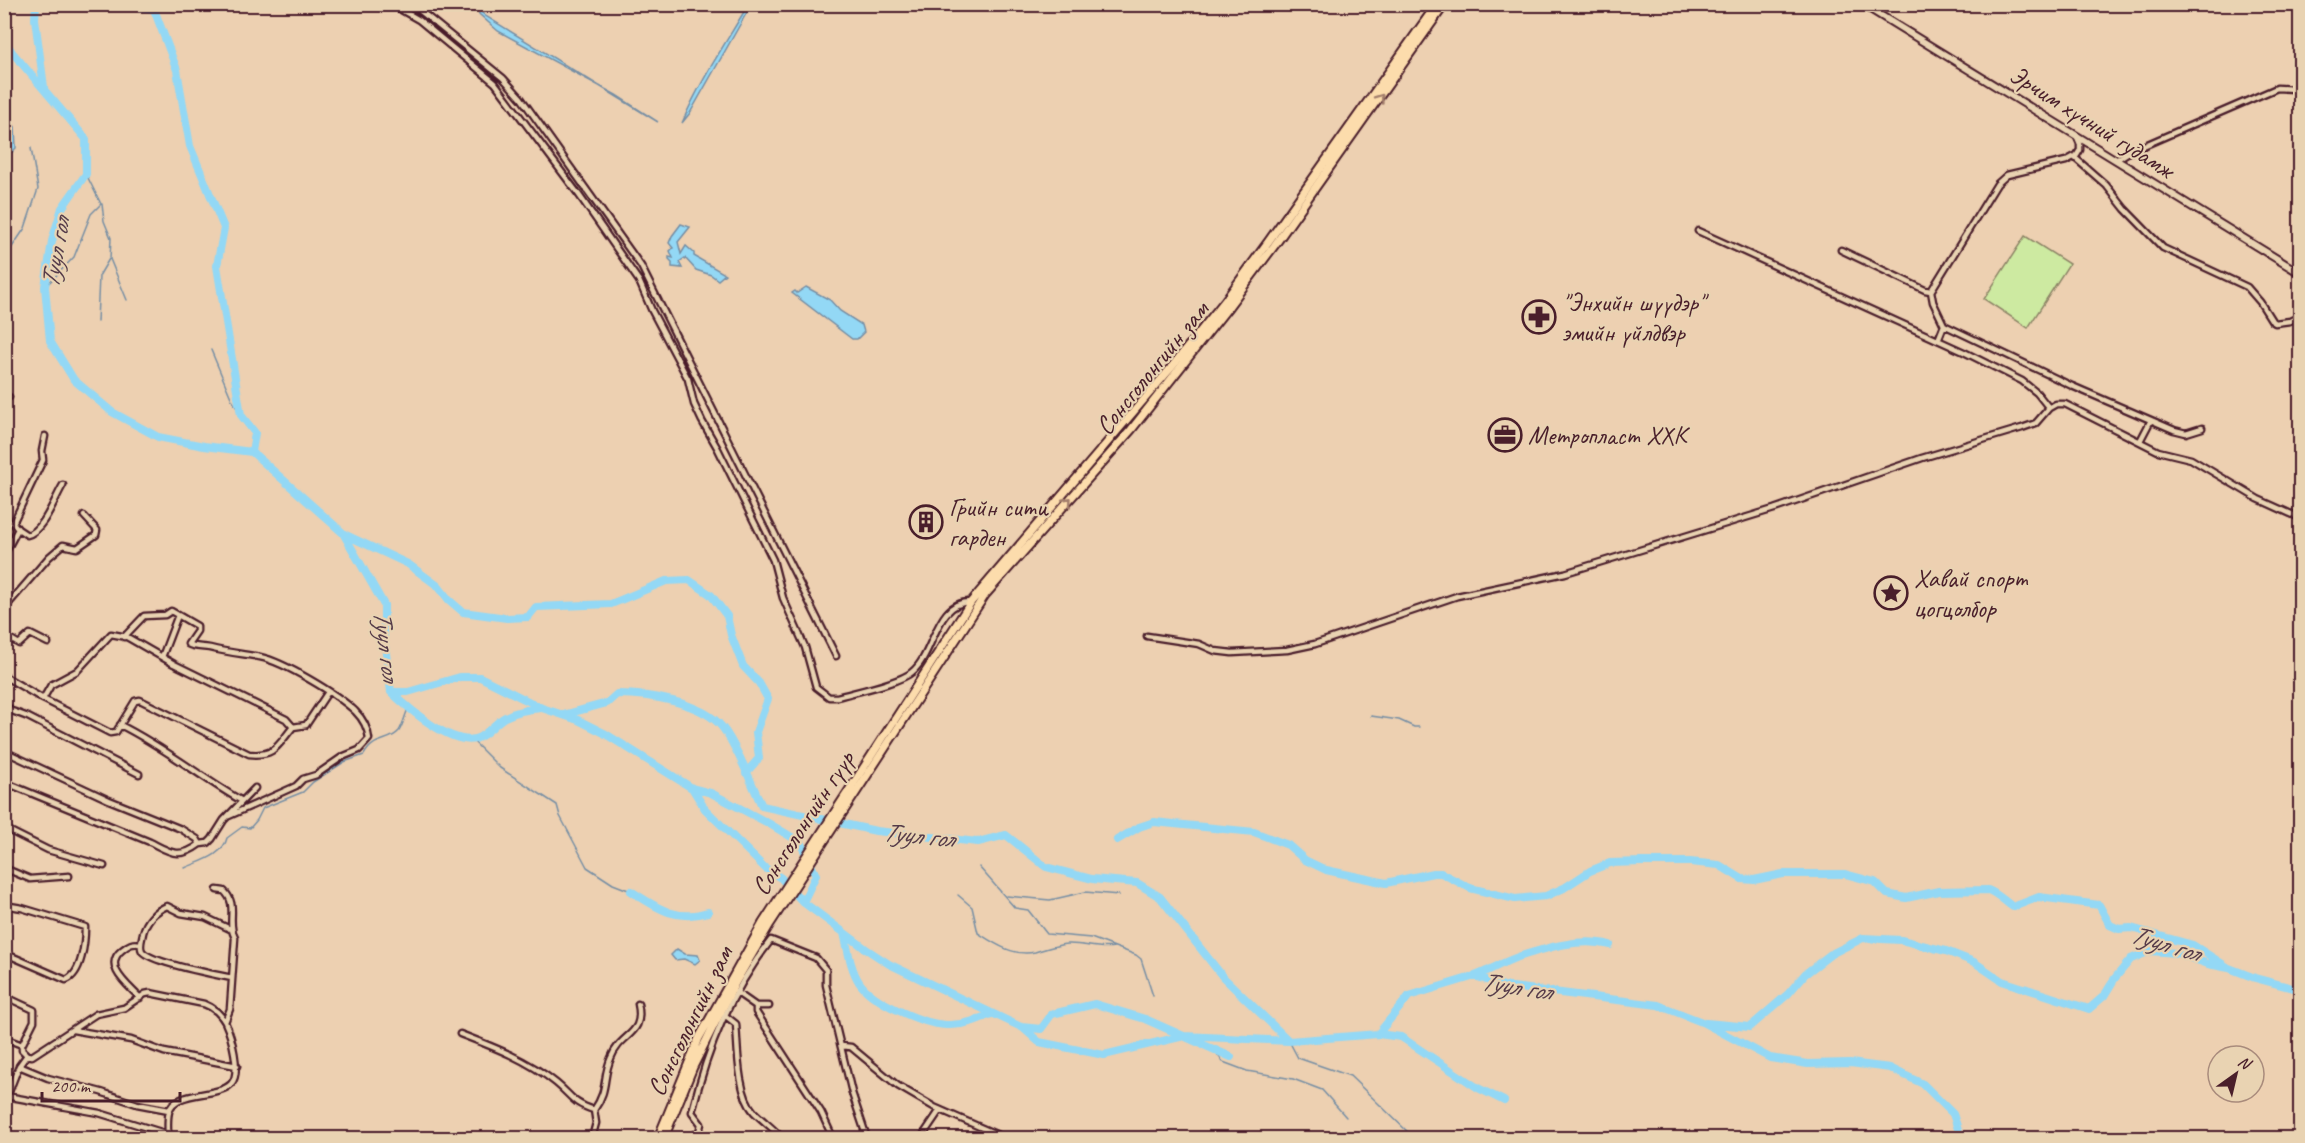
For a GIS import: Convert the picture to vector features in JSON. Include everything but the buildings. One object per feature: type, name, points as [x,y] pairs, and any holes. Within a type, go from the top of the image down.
[{"type":"main road","name":"Сонсголонгийн зам","points":[[881,748],[971,602],[1170,369],[1224,302],[1437,4]]},
{"type":"main road","name":"Сонсголонгийн зам","points":[[881,748],[986,595],[1131,430],[1274,246],[1445,4]]},
{"type":"main road","name":"Эрчим хүчний гудамж","points":[[1862,4],[2301,273]]},
{"type":"main road","name":"Сонсголонгийн гүүр","points":[[766,924],[881,748]]},
{"type":"main road","name":"Сонсголонгийн зам","points":[[664,1138],[693,1067],[733,994],[766,924]]},
{"type":"main road","name":"Сонсголонгийн зам","points":[[658,1138],[699,1038],[766,924]]},
{"type":"street","points":[[391,4],[419,21],[495,83],[579,195],[639,281],[688,379],[694,404],[702,421],[773,561],[783,598],[805,647],[816,687],[829,697],[837,697],[905,677],[918,665],[948,611],[960,602],[971,602]]},
{"type":"street","points":[[412,4],[502,78],[521,98],[641,266],[836,656]]},
{"type":"street","points":[[2116,160],[2127,153],[2277,88],[2294,89],[2301,93]]},
{"type":"street","points":[[2076,135],[2081,148],[2074,157],[2007,175],[1997,184],[1931,291],[1933,302],[1944,325],[2072,386],[2186,433],[2202,428]]},
{"type":"street","points":[[2074,157],[2106,185],[2125,209],[2163,248],[2247,287],[2272,321],[2290,321],[2296,318],[2301,310]]},
{"type":"street","points":[[1698,231],[1938,340],[2022,381],[2037,393],[2049,408]]},
{"type":"street","points":[[1841,250],[1924,290],[1931,291]]},
{"type":"street","points":[[1938,340],[1944,325]]},
{"type":"street","points":[[1147,636],[1200,644],[1215,651],[1232,653],[1287,650],[1378,624],[1457,596],[1565,573],[1774,509],[1922,458],[2036,423],[2049,408],[2056,404],[2065,404],[2163,453],[2173,453],[2191,459],[2258,499],[2301,518]]},
{"type":"street","points":[[2140,441],[2151,420]]},
{"type":"street","points":[[45,436],[42,450],[43,460],[13,523],[18,529],[27,535],[34,532],[53,506],[63,485]]},
{"type":"street","points":[[4,609],[63,544],[77,548],[96,535],[97,530],[84,516]]},
{"type":"street","points":[[4,555],[18,529]]},
{"type":"street","points":[[124,637],[144,616],[165,615],[171,611],[197,626],[197,631],[187,642],[194,647],[208,647],[219,651],[262,657],[282,665],[328,692],[356,712],[368,729],[369,739],[364,746],[342,757],[316,775],[303,779],[296,786],[229,816]]},
{"type":"street","points":[[162,657],[178,615]]},
{"type":"street","points":[[4,635],[19,644],[30,634],[48,643]]},
{"type":"street","points":[[43,699],[51,684],[77,671],[111,634],[124,637],[286,718],[293,727]]},
{"type":"street","points":[[4,676],[110,733],[116,732],[135,701],[140,700],[249,754],[258,755],[274,751],[293,727],[306,725],[328,692]]},
{"type":"street","points":[[4,704],[12,711],[139,774]]},
{"type":"street","points":[[120,725],[146,738],[207,781],[242,801]]},
{"type":"street","points":[[4,751],[109,800],[180,829],[197,839],[200,844]]},
{"type":"street","points":[[4,782],[150,842],[172,854],[180,854],[200,844],[208,843],[224,820],[255,788]]},
{"type":"street","points":[[4,828],[48,850],[104,867]]},
{"type":"street","points":[[4,868],[30,879],[69,876]]},
{"type":"street","points":[[218,890],[224,891],[232,903],[230,929],[235,938],[230,1009],[225,1022]]},
{"type":"street","points":[[4,905],[22,908],[85,927],[79,964],[70,978],[66,980],[4,953]]},
{"type":"street","points":[[230,929],[206,917],[181,913],[167,906],[148,920],[141,944],[142,951],[149,957],[185,968],[232,978]]},
{"type":"street","points":[[769,1006],[756,1006],[733,994],[771,940],[816,958],[825,970],[826,985],[852,1093],[867,1138]]},
{"type":"street","points":[[140,998],[118,975],[114,967],[118,953],[129,944],[141,944]]},
{"type":"street","points":[[4,996],[34,1010],[34,1021],[22,1045],[22,1050],[32,1056],[96,1014],[124,1008],[150,993],[212,1007],[225,1022],[237,1066],[237,1075],[230,1085],[223,1089],[184,1098],[172,1105],[169,1110],[168,1138]]},
{"type":"street","points":[[592,1138],[596,1123],[594,1110],[603,1097],[610,1058],[622,1039],[634,1033],[639,1023],[638,1004]]},
{"type":"street","points":[[756,1006],[756,1012],[821,1112],[833,1138]]},
{"type":"street","points":[[683,1138],[690,1138],[699,1132],[701,1124],[692,1112],[701,1072],[722,1013],[736,1024],[739,1067],[747,1101],[754,1112],[771,1125],[782,1138]]},
{"type":"street","points":[[73,1030],[131,1040],[164,1053],[237,1066]]},
{"type":"street","points":[[460,1034],[510,1054],[557,1084],[570,1099],[594,1110]]},
{"type":"street","points":[[4,1038],[22,1045]]},
{"type":"street","points":[[841,1046],[851,1047],[898,1086],[940,1110],[1005,1138]]},
{"type":"street","points":[[27,1055],[6,1096],[99,1113],[164,1133],[168,1138]]},
{"type":"street","points":[[20,1066],[48,1078],[137,1104],[169,1110]]},
{"type":"street","points":[[693,1067],[701,1072]]},
{"type":"street","points":[[921,1138],[940,1110]]},
{"type":"green space","points":[[2025,236],[2069,264],[2028,328],[1984,299]]},
{"type":"water","points":[[477,5],[487,17],[599,86],[498,31],[479,14]]},
{"type":"water","points":[[748,5],[751,5],[690,113],[682,123],[705,77]]},
{"type":"water","points":[[599,86],[616,95],[658,122]]},
{"type":"water","points":[[8,117],[15,127],[16,148],[10,154],[4,146]]},
{"type":"water","points":[[681,224],[690,227],[678,242],[681,254],[686,246],[694,253],[694,256],[725,274],[718,280],[696,270],[685,258],[679,262],[682,268],[672,267],[669,257],[673,258],[670,251],[673,248],[669,243]]},
{"type":"water","points":[[806,287],[830,300],[840,311],[862,325],[864,332],[857,339],[852,339],[792,293],[795,291],[797,293]]},
{"type":"water","points":[[677,949],[685,954],[698,955],[700,960],[695,964],[684,959],[675,960],[671,955]]},
{"type":"waterway","name":"Туул гол","points":[[36,4],[35,19],[44,87]]},
{"type":"waterway","name":"Туул гол","points":[[121,4],[154,9]]},
{"type":"waterway","name":"Туул гол","points":[[152,4],[177,70],[190,146],[224,228],[217,266],[241,415],[255,433],[252,452]]},
{"type":"waterway","name":"Туул гол","points":[[4,40],[86,139],[86,174],[62,208],[52,241],[45,287],[50,341],[74,380],[112,412],[158,437],[252,452],[343,533],[384,605],[384,638],[391,692],[408,692],[460,677],[480,677],[542,708],[578,720],[604,733],[692,788],[711,793],[800,842],[816,875],[803,902]]},
{"type":"waterway","points":[[4,259],[25,228],[38,189],[31,148]]},
{"type":"waterway","points":[[45,287],[74,257],[91,214],[101,204],[86,174]]},
{"type":"waterway","points":[[102,204],[104,221],[111,238],[110,259],[127,300]]},
{"type":"waterway","points":[[97,322],[99,276],[109,259]]},
{"type":"waterway","points":[[211,350],[232,400],[241,415]]},
{"type":"waterway","points":[[344,534],[408,564],[438,586],[463,612],[507,618],[528,617],[536,607],[611,604],[666,581],[689,580],[711,595],[727,616],[731,635],[743,666],[759,683],[768,699],[756,732],[759,758],[746,773]]},
{"type":"waterway","points":[[391,692],[430,724],[465,739],[479,737],[509,715],[541,708]]},
{"type":"waterway","name":"Туул гол","points":[[563,715],[607,703],[617,694],[673,701],[701,711],[722,727],[738,754],[762,806],[876,831],[978,842],[1006,835],[1046,867],[1092,879],[1137,883],[1160,897],[1223,977],[1289,1041],[1378,1034],[1409,996],[1475,976],[1504,986],[1658,1005],[1702,1022],[1770,1058],[1808,1064],[1850,1063],[1890,1068],[1923,1084],[1953,1114],[1961,1138]]},
{"type":"waterway","points":[[185,868],[216,854],[227,838],[242,827],[250,828],[263,808],[303,792],[313,782],[344,762],[364,755],[372,745],[395,735],[408,709]]},
{"type":"waterway","points":[[1371,716],[1399,720],[1419,727]]},
{"type":"waterway","points":[[471,739],[500,768],[557,805],[560,816],[587,867],[613,884],[631,891]]},
{"type":"waterway","points":[[692,788],[705,809],[765,868],[781,878],[803,902],[889,964],[1021,1027],[1041,1029],[1052,1014],[1095,1004],[1145,1019],[1231,1057]]},
{"type":"waterway","name":"Туул гол","points":[[1117,840],[1139,827],[1154,822],[1254,832],[1288,845],[1305,860],[1326,870],[1386,883],[1441,873],[1470,888],[1515,899],[1546,896],[1564,888],[1590,871],[1610,863],[1642,862],[1690,862],[1719,865],[1742,879],[1754,880],[1783,874],[1845,874],[1875,882],[1887,894],[1906,898],[1939,891],[1988,890],[2013,907],[2039,897],[2099,905],[2110,925],[2119,929],[2131,928],[2193,945],[2229,968]]},
{"type":"waterway","points":[[979,867],[1015,908],[1028,910],[1047,934],[1091,938],[1136,955],[1141,959],[1153,996]]},
{"type":"waterway","points":[[631,891],[667,912],[686,915],[708,912]]},
{"type":"waterway","points":[[1007,896],[1050,900],[1085,892],[1119,895]]},
{"type":"waterway","points":[[958,895],[972,907],[978,933],[1012,951],[1035,952],[1067,944],[1114,947]]},
{"type":"waterway","points":[[844,933],[856,977],[866,990],[886,1004],[925,1021],[946,1025],[964,1024],[991,1014]]},
{"type":"waterway","name":"Туул гол","points":[[1706,1023],[1750,1027],[1788,994],[1805,974],[1831,954],[1863,938],[1901,940],[1946,951],[1974,962],[2002,981],[2089,1009],[2104,996],[2131,959],[2150,951],[2177,953],[2300,990]]},
{"type":"waterway","points":[[1475,976],[1512,959],[1552,947],[1587,942],[1610,945]]},
{"type":"waterway","points":[[1022,1027],[1039,1042],[1104,1055],[1184,1036],[1289,1041]]},
{"type":"waterway","points":[[1378,1034],[1401,1037],[1478,1088],[1504,1101]]},
{"type":"waterway","points":[[1289,1041],[1298,1058],[1350,1076],[1410,1134],[1422,1138]]},
{"type":"waterway","points":[[1214,1050],[1223,1062],[1247,1071],[1293,1079],[1322,1090],[1346,1117]]},
{"type":"place","name":"\"Энхийн шүүдэр\" эмийн үйлдвэр","points":[[1539,317]]},
{"type":"place","name":"Метропласт ХХК","points":[[1505,435]]},
{"type":"place","name":"Грийн сити гарден","points":[[926,522]]},
{"type":"place","name":"Хавай спорт цогцолбор","points":[[1891,593]]}]
